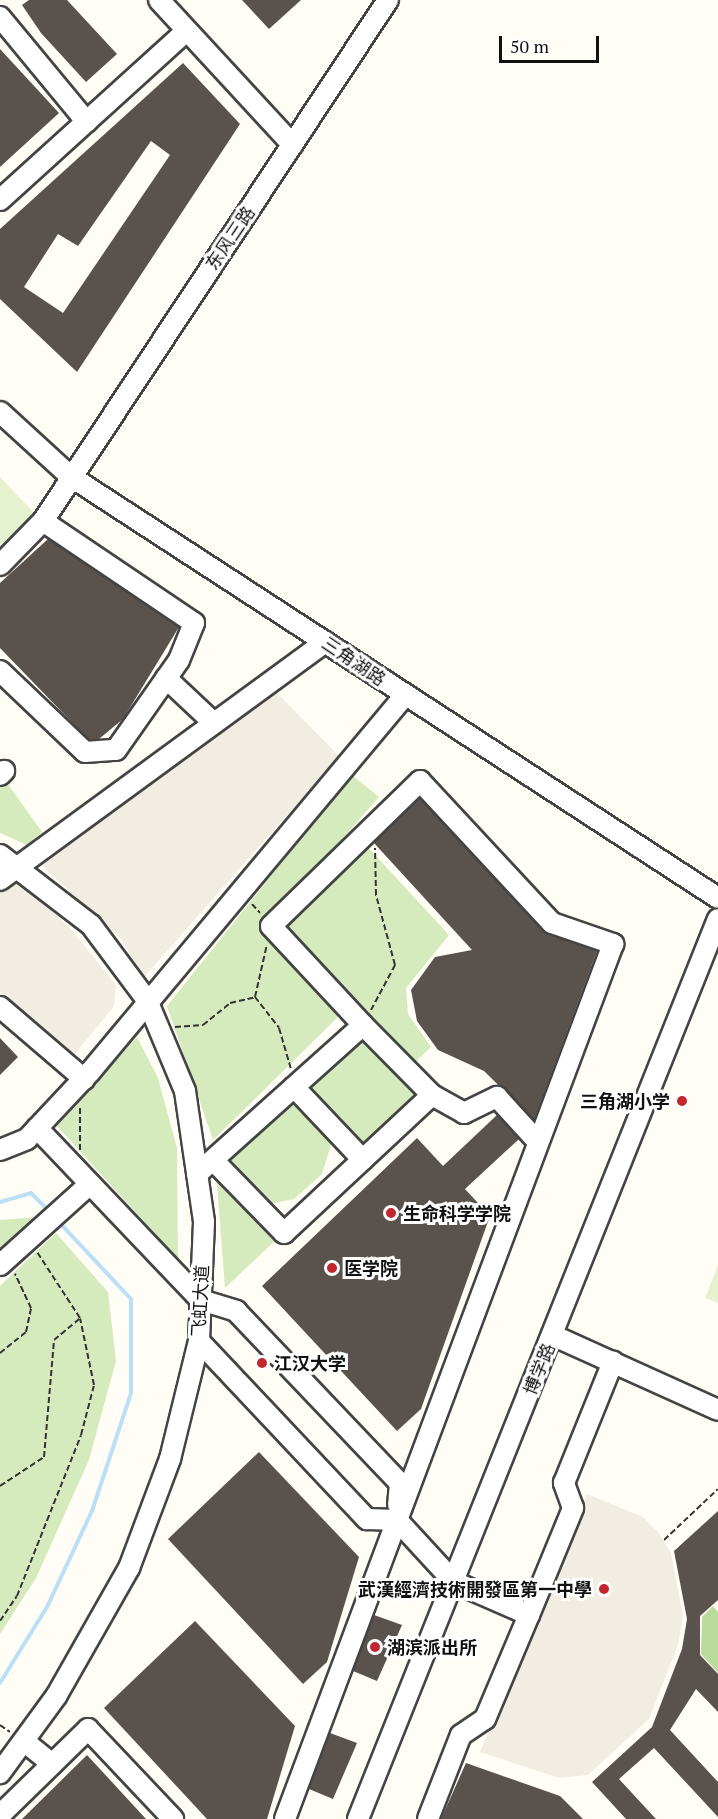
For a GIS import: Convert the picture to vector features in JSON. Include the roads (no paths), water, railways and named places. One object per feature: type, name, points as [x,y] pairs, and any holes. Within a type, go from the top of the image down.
[{"type":"street","points":[[159,0],[184,33],[293,145]]},
{"type":"street","name":"东风三路","points":[[0,565],[43,521],[70,476],[388,0]]},
{"type":"street","points":[[0,17],[87,122]]},
{"type":"street","points":[[3,191],[87,122],[184,33]]},
{"type":"street","name":"三角湖路","points":[[0,412],[70,476],[718,898]]},
{"type":"street","points":[[0,671],[85,752],[116,750],[166,678],[194,623],[43,521]]},
{"type":"street","points":[[0,880],[325,642]]},
{"type":"street","points":[[166,678],[214,723]]},
{"type":"street","points":[[0,1150],[27,1139],[82,1081],[147,1000],[405,695]]},
{"type":"street","points":[[285,1819],[613,944],[552,923],[420,781],[271,926],[432,1095],[464,1113],[497,1097],[538,1142]]},
{"type":"street","name":"飞虹大道","points":[[0,855],[19,865],[91,925],[147,1000],[185,1091],[204,1222],[199,1341],[170,1460],[129,1568],[25,1742],[0,1773]]},
{"type":"street","name":"博学路","points":[[358,1819],[718,919]]},
{"type":"street","points":[[0,1007],[82,1081]]},
{"type":"street","points":[[197,1174],[363,1025]]},
{"type":"street","points":[[294,1087],[363,1160]]},
{"type":"street","points":[[213,1160],[285,1233],[432,1095]]},
{"type":"street","points":[[37,1128],[201,1300],[236,1311],[400,1483],[397,1520]]},
{"type":"street","points":[[3,1262],[27,1241],[85,1179]]},
{"type":"street","points":[[552,1335],[718,1410]]},
{"type":"street","points":[[199,1341],[367,1519],[397,1520],[454,1582],[529,1615]]},
{"type":"street","points":[[428,1819],[461,1735],[485,1719],[573,1508],[564,1483],[613,1362]]},
{"type":"street","points":[[2,1810],[88,1729],[172,1819]]},
{"type":"street","points":[[25,1742],[52,1764]]},
{"type":"waterway","points":[[0,1202],[31,1193],[50,1212]]},
{"type":"waterway","points":[[0,1683],[47,1607],[92,1511],[131,1393],[131,1299],[59,1222]]},
{"type":"place","name":"三角湖小学","points":[[682,1101]]},
{"type":"place","name":"生命科学学院","points":[[391,1213]]},
{"type":"place","name":"医学院","points":[[332,1268]]},
{"type":"place","name":"江汉大学","points":[[262,1363]]},
{"type":"place","name":"武漢經濟技術開發區第一中學","points":[[604,1589]]},
{"type":"place","name":"湖滨派出所","points":[[375,1647]]}]
